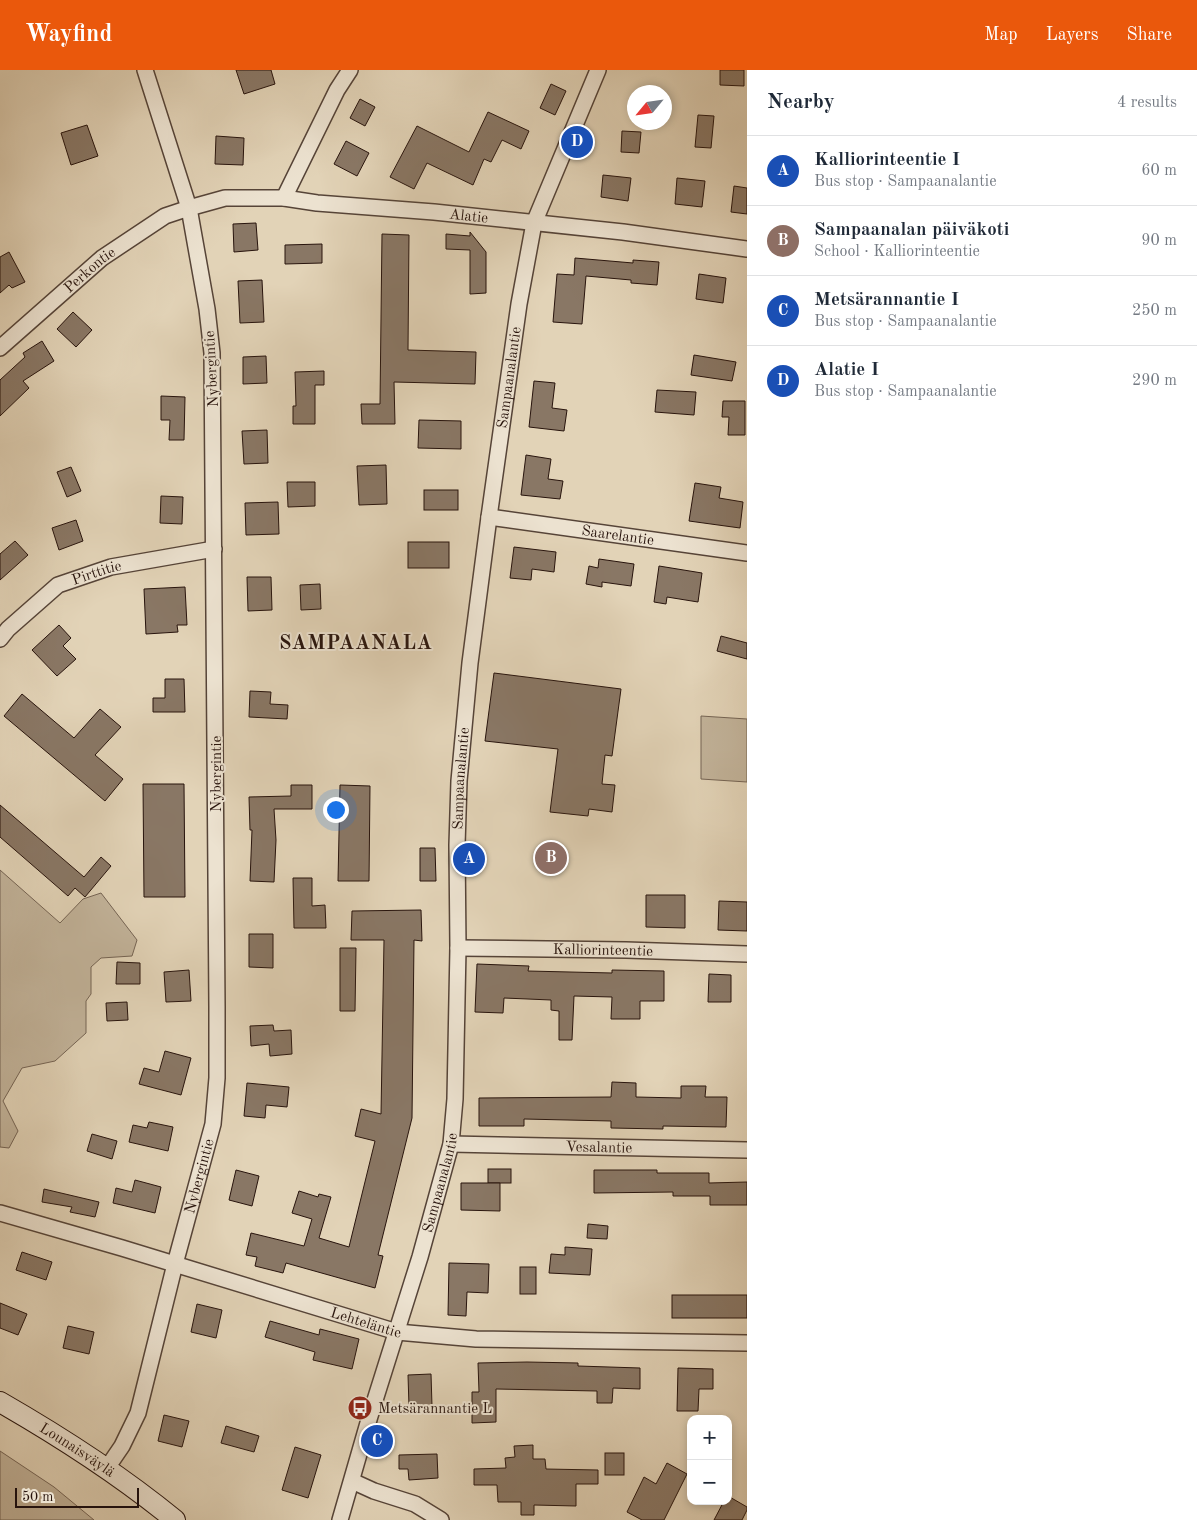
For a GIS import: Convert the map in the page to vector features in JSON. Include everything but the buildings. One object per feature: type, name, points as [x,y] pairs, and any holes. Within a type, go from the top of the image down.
[{"type":"street","name":"Nybergintie","points":[[107,1468],[122,1446],[138,1413],[213,1124],[217,1078],[212,353],[208,309],[189,208],[145,70]]},
{"type":"street","points":[[284,198],[337,90],[350,70]]},
{"type":"street","name":"Sampaanalantie","points":[[340,1520],[370,1416],[420,1257],[451,1144],[456,1099],[459,781],[470,663],[489,517],[519,304],[534,223],[598,70]]},
{"type":"street","name":"Alatie","points":[[189,208],[225,198],[284,198],[316,203],[434,212],[623,232],[747,249]]},
{"type":"street","name":"Perkontie","points":[[0,348],[102,258],[165,216],[189,208]]},
{"type":"street","name":"Saarelantie","points":[[489,517],[747,553]]},
{"type":"street","name":"Pirttitie","points":[[0,639],[8,629],[58,585],[111,567],[214,549]]},
{"type":"street","name":"Kalliorinteentie","points":[[458,948],[747,954]]},
{"type":"street","name":"Vesalantie","points":[[451,1144],[747,1150]]},
{"type":"street","name":"Lehteläntie","points":[[0,1213],[176,1264],[397,1332],[476,1339],[747,1343]]},
{"type":"street","name":"Lounaisväylä","points":[[0,1402],[34,1421],[107,1468],[175,1520]]},
{"type":"street","points":[[352,1482],[415,1504],[441,1520]]},
{"type":"shaded area","points":[[701,716],[747,719],[747,782],[701,779]]},
{"type":"shaded area","points":[[0,870],[60,923],[83,899],[101,893],[137,940],[132,956],[101,958],[91,967],[91,994],[86,1001],[86,1033],[55,1061],[22,1068],[3,1101],[18,1131],[9,1148],[0,1147]]},
{"type":"shaded area","points":[[0,1451],[54,1487],[94,1520],[0,1520]]},
{"type":"place","name":"Alatie I","points":[[577,142]]},
{"type":"place","name":"Sampaanalan päiväkoti","points":[[551,858]]},
{"type":"place","name":"Kalliorinteentie I","points":[[469,859]]},
{"type":"place","name":"Metsärannantie L","points":[[360,1408]]},
{"type":"place","name":"Metsärannantie I","points":[[377,1441]]},
{"type":"district","name":"SAMPAANALA","points":[[356,642]]}]
